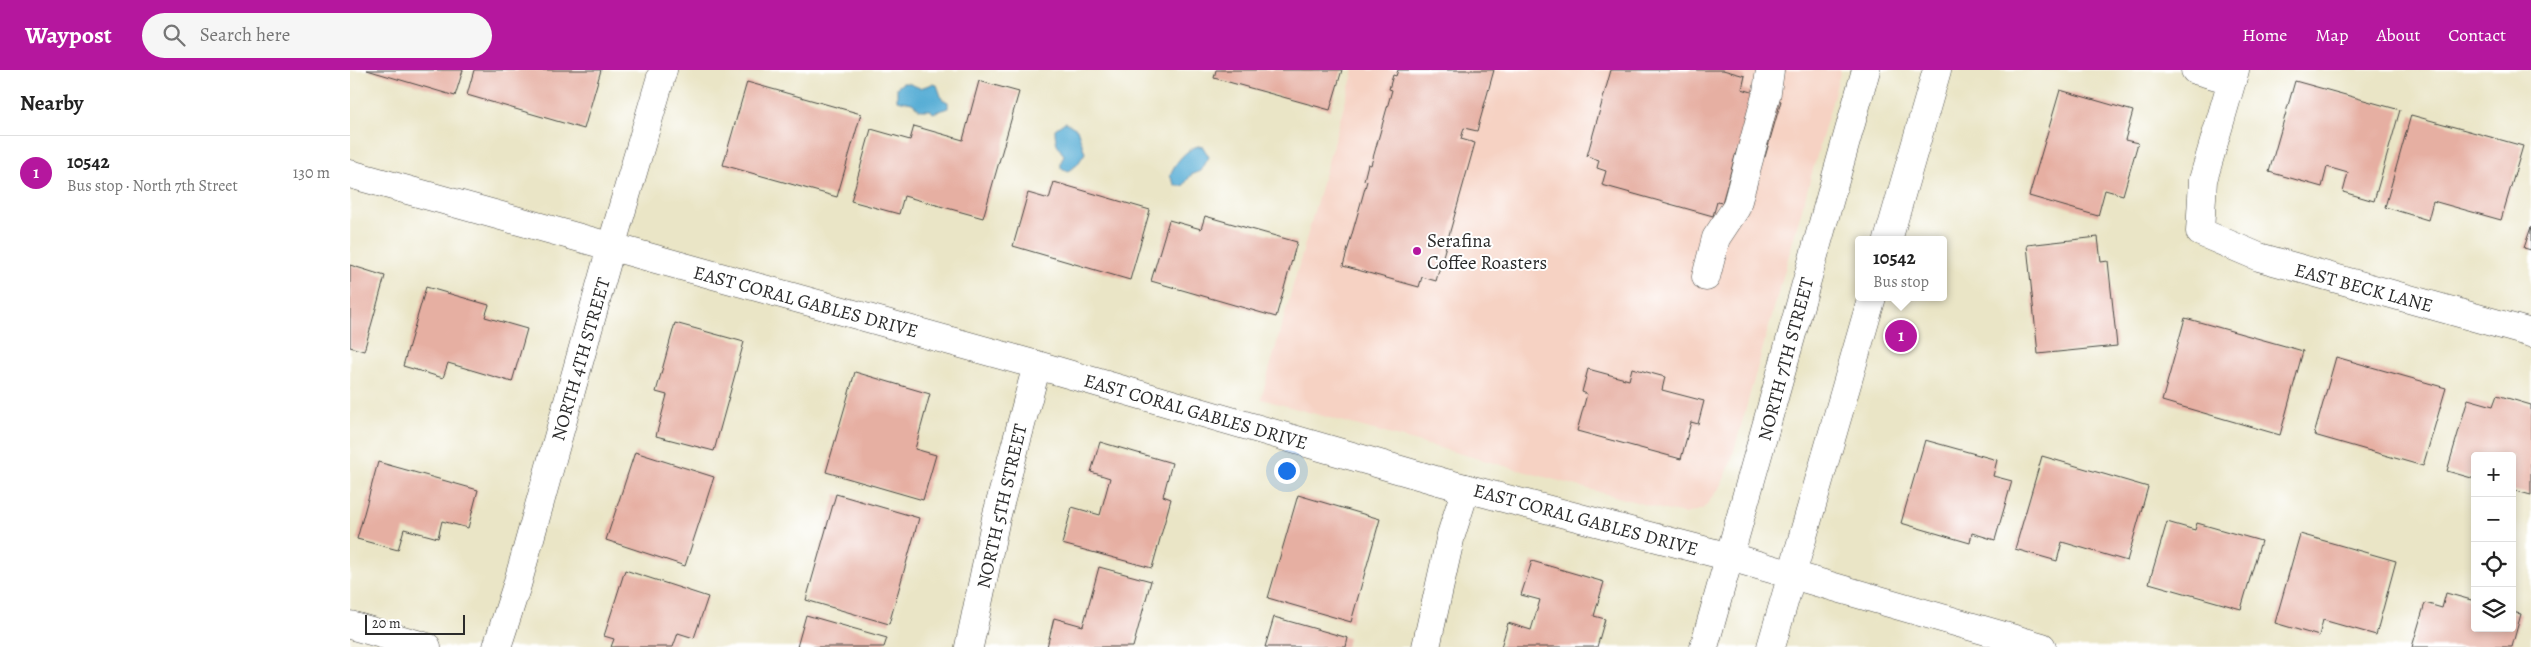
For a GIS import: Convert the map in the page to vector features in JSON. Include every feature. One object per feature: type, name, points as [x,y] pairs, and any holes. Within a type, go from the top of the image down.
[{"type":"street","name":"NORTH 4TH STREET","points":[[497,647],[517,585],[611,247],[663,70]]},
{"type":"street","points":[[1706,277],[1716,238],[1736,208],[1767,92],[1770,70]]},
{"type":"street","name":"NORTH 7TH STREET","points":[[1704,647],[1866,70]]},
{"type":"street","points":[[1889,236],[1937,70]]},
{"type":"street","points":[[2195,70],[2233,75]]},
{"type":"street","name":"EAST BECK LANE","points":[[2233,75],[2203,180],[2200,232],[2258,257],[2531,333]]},
{"type":"street","name":"EAST CORAL GABLES DRIVE","points":[[350,174],[1037,365],[1466,488],[1730,557],[2042,647]]},
{"type":"street","points":[[1771,647],[1871,301]]},
{"type":"street","name":"NORTH 5TH STREET","points":[[969,647],[996,518],[1037,365]]},
{"type":"street","points":[[1426,647],[1451,535],[1466,488]]},
{"type":"street","points":[[350,625],[427,647]]},
{"type":"shaded area","points":[[1354,70],[1841,70],[1730,465],[1721,486],[1703,509],[1685,514],[1665,510],[1261,399]]},
{"type":"water","points":[[903,83],[920,88],[932,84],[937,85],[942,99],[948,102],[948,108],[933,113],[931,110],[920,110],[912,103],[897,100],[897,87]]},
{"type":"water","points":[[1065,122],[1077,129],[1085,153],[1077,165],[1068,171],[1061,168],[1064,155],[1058,146],[1055,133],[1055,129]]},
{"type":"water","points":[[1198,146],[1203,147],[1209,157],[1201,171],[1191,175],[1183,186],[1175,185],[1170,176],[1174,167],[1185,154]]},
{"type":"building","points":[[367,70],[463,70],[455,96]]},
{"type":"building","points":[[474,70],[601,70],[584,129],[467,95]]},
{"type":"building","points":[[1216,70],[1342,70],[1330,110],[1214,78]]},
{"type":"building","points":[[1398,70],[1494,70],[1477,131],[1464,128],[1461,139],[1475,143],[1436,281],[1422,277],[1419,287],[1343,266],[1367,181],[1364,180],[1368,164],[1371,165],[1392,90],[1389,89],[1393,75],[1396,76]]},
{"type":"building","points":[[1611,70],[1723,70],[1745,76],[1742,89],[1781,101],[1765,157],[1737,149],[1722,203],[1717,202],[1713,216],[1602,185],[1606,171],[1597,168],[1599,160],[1587,156]]},
{"type":"building","points":[[979,81],[1019,92],[983,218],[904,196],[899,214],[851,201],[871,129],[910,140],[914,126],[963,140]]},
{"type":"building","points":[[2295,81],[2400,110],[2374,201],[2343,192],[2348,173],[2327,167],[2322,187],[2269,172]]},
{"type":"building","points":[[747,82],[861,114],[837,197],[723,165]]},
{"type":"building","points":[[2060,90],[2133,111],[2125,140],[2138,143],[2123,195],[2105,190],[2098,216],[2029,196]]},
{"type":"building","points":[[2411,115],[2523,146],[2501,220],[2433,201],[2428,220],[2385,207]]},
{"type":"building","points":[[1054,182],[1150,210],[1130,280],[1013,246],[1028,193],[1049,199]]},
{"type":"building","points":[[1205,216],[1297,242],[1276,317],[1151,281],[1169,220],[1201,229]]},
{"type":"building","points":[[2531,227],[2531,250],[2524,248]]},
{"type":"building","points":[[2098,237],[2101,262],[2108,261],[2117,346],[2038,354],[2027,245]]},
{"type":"building","points":[[350,265],[385,276],[364,351],[350,347]]},
{"type":"building","points":[[426,287],[489,305],[485,317],[527,329],[512,382],[448,363],[443,378],[403,366]]},
{"type":"building","points":[[2185,318],[2303,351],[2280,435],[2162,401]]},
{"type":"building","points":[[675,323],[744,342],[714,451],[656,436],[667,395],[656,392]]},
{"type":"building","points":[[1900,330],[1905,331],[1900,347],[1895,345]]},
{"type":"building","points":[[2336,357],[2446,388],[2423,466],[2314,435]]},
{"type":"building","points":[[1632,368],[1665,377],[1662,390],[1704,401],[1698,424],[1691,422],[1681,459],[1577,431],[1587,394],[1582,392],[1588,369],[1629,380]]},
{"type":"building","points":[[855,372],[930,394],[915,449],[936,455],[923,500],[826,472]]},
{"type":"building","points":[[2497,395],[2531,405],[2531,495],[2516,491],[2516,452],[2471,452],[2471,478],[2447,471],[2468,399],[2493,406]]},
{"type":"building","points":[[1925,440],[1997,460],[1993,476],[2012,481],[1995,540],[1972,533],[1970,543],[1901,523]]},
{"type":"building","points":[[1100,442],[1172,463],[1163,496],[1171,499],[1152,568],[1062,544],[1072,507],[1100,515],[1110,478],[1091,472]]},
{"type":"building","points":[[635,452],[714,477],[685,566],[606,540]]},
{"type":"building","points":[[2042,456],[2148,487],[2127,561],[2062,542],[2057,561],[2015,549]]},
{"type":"building","points":[[378,462],[478,490],[468,528],[442,521],[438,538],[404,529],[398,550],[357,539]]},
{"type":"building","points":[[836,494],[919,518],[889,624],[806,600]]},
{"type":"building","points":[[1298,495],[1380,519],[1351,622],[1268,598]]},
{"type":"building","points":[[2167,522],[2195,530],[2197,523],[2261,541],[2241,609],[2149,583]]},
{"type":"building","points":[[2300,534],[2396,561],[2376,635],[2323,620],[2319,636],[2275,623]]},
{"type":"building","points":[[1532,561],[1604,582],[1594,616],[1605,619],[1597,647],[1501,647],[1508,623],[1531,630],[1540,600],[1521,595]]},
{"type":"building","points":[[1099,567],[1151,581],[1133,647],[1047,647],[1054,618],[1083,626]]},
{"type":"building","points":[[625,570],[708,597],[694,638],[678,633],[673,647],[611,647],[614,639],[604,636]]},
{"type":"building","points":[[2446,593],[2471,600],[2471,632],[2516,632],[2516,613],[2521,614],[2512,647],[2412,647],[2425,603],[2442,608]]},
{"type":"building","points":[[806,615],[887,638],[884,647],[797,647]]},
{"type":"building","points":[[1274,617],[1348,638],[1346,647],[1265,647]]},
{"type":"place","name":"Serafina Coffee Roasters","points":[[1417,251]]},
{"type":"place","name":"10542","points":[[1901,336]]}]
